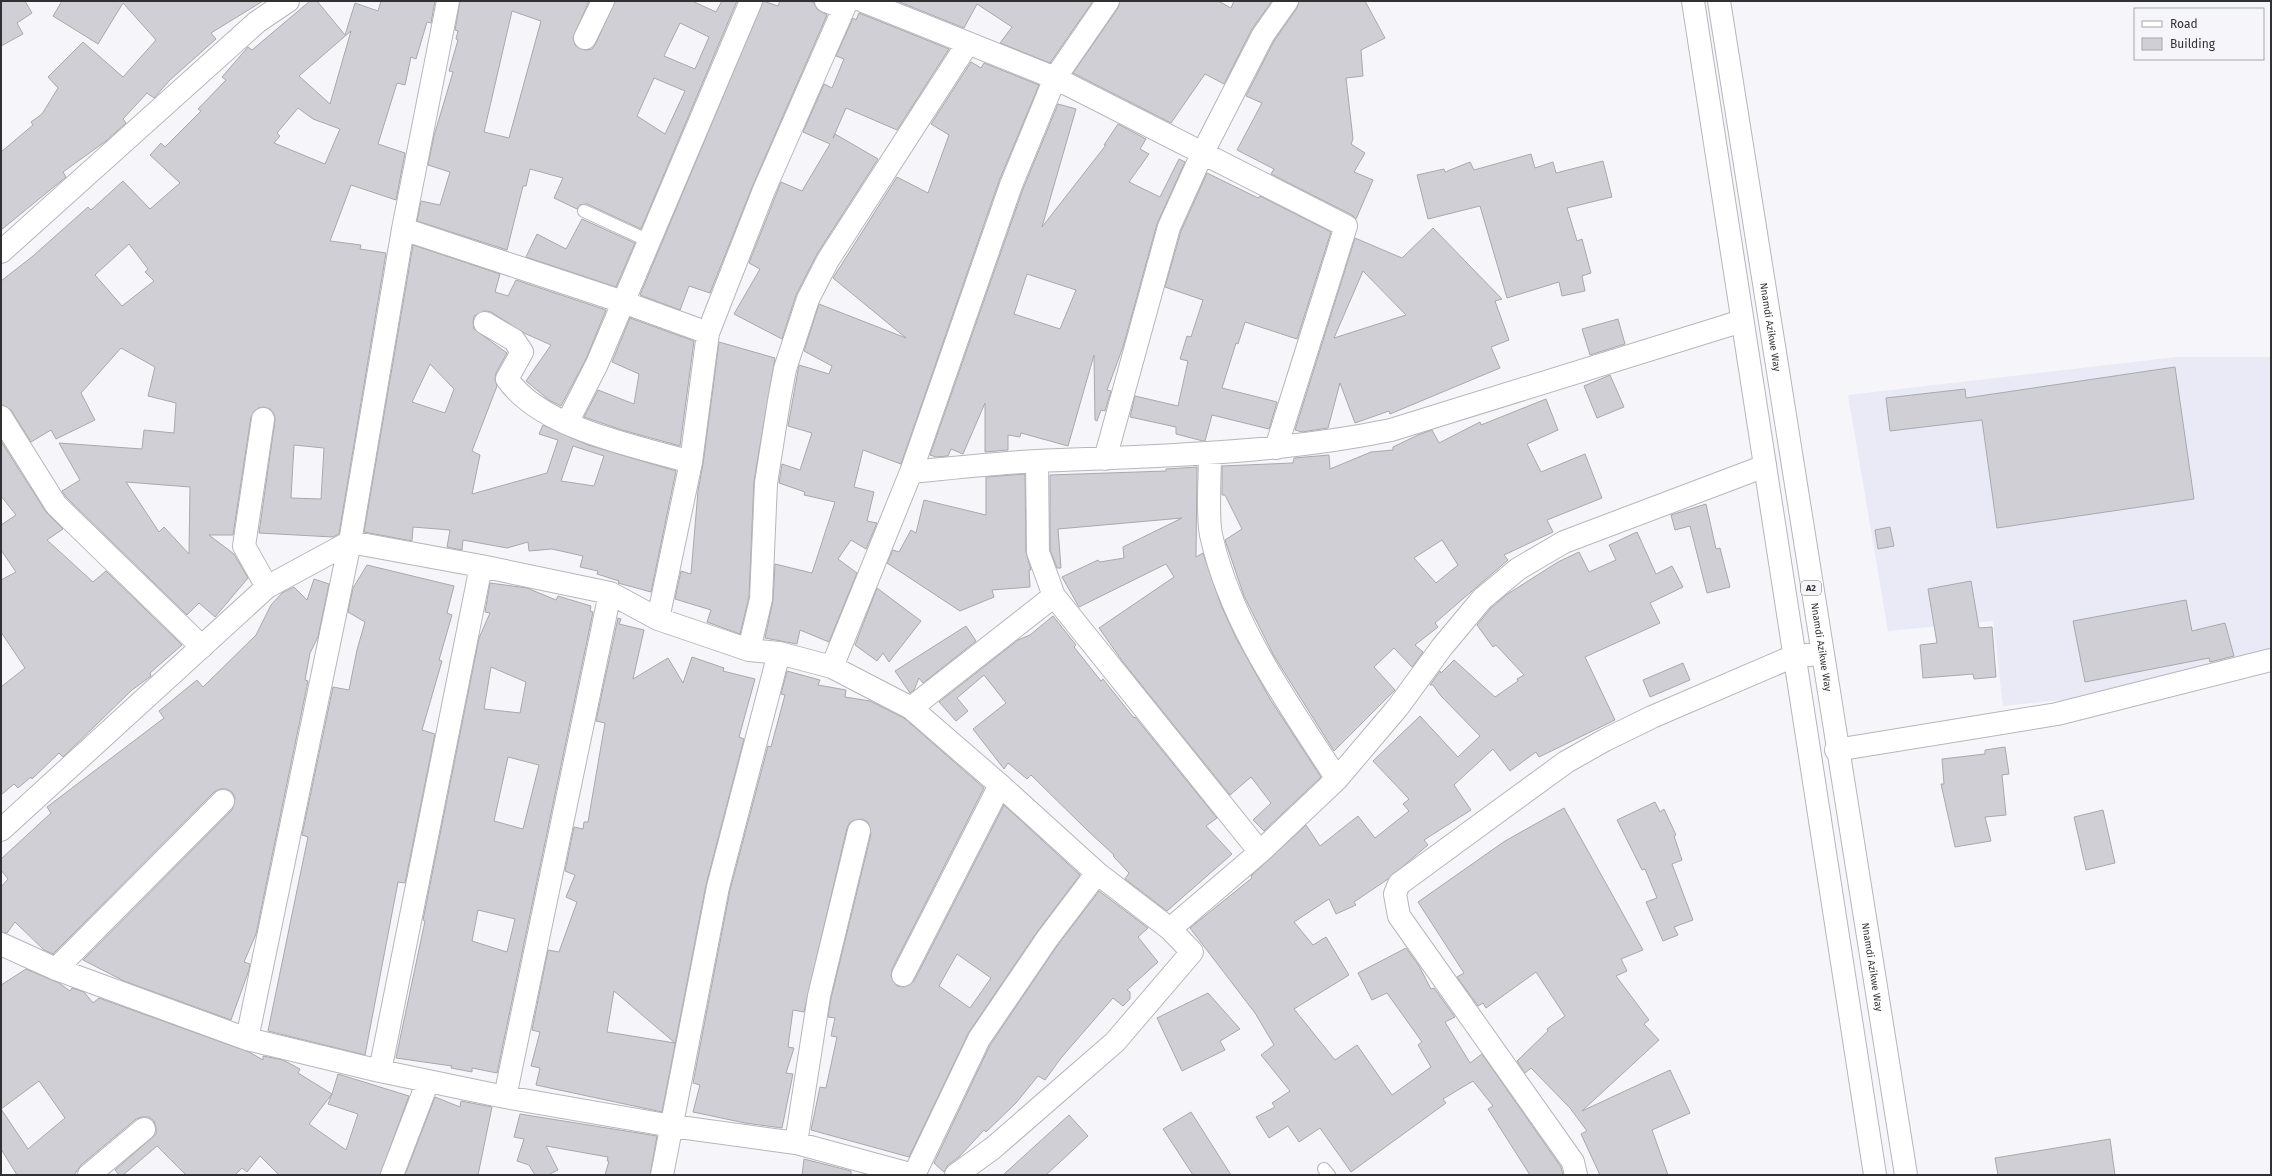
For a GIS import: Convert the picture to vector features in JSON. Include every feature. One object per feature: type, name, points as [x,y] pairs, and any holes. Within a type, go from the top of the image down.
[{"type":"main road","points":[[1,252],[257,22],[288,1]]},
{"type":"main road","points":[[247,1039],[350,542],[403,229],[448,1]]},
{"type":"main road","points":[[585,38],[603,1]]},
{"type":"main road","points":[[567,423],[597,364],[751,1]]},
{"type":"main road","points":[[832,667],[911,472],[1011,185],[1055,78],[1108,1]]},
{"type":"main road","points":[[1105,459],[1169,227],[1202,154],[1263,35],[1287,1]]},
{"type":"main road","points":[[1693,1],[1875,1175]]},
{"type":"main road","name":"Nnamdi Azikwe Way","points":[[1719,1],[1836,750],[1906,1175]]},
{"type":"main road","points":[[658,619],[691,462],[708,333],[764,190],[845,3],[968,44],[1055,78],[1346,226],[1276,448]]},
{"type":"main road","points":[[749,650],[761,598],[766,483],[779,401],[785,369],[808,299],[828,260],[968,44]]},
{"type":"main road","points":[[403,229],[623,302],[708,333]]},
{"type":"main road","points":[[911,472],[1037,461],[1210,453],[1276,448],[1336,441],[1391,430],[1742,321]]},
{"type":"main road","points":[[485,322],[514,340],[522,352],[507,379],[514,389],[544,410],[591,434],[691,462]]},
{"type":"main road","points":[[1,417],[56,505],[202,647]]},
{"type":"main road","points":[[263,419],[244,546],[266,587]]},
{"type":"main road","points":[[1210,453],[1211,534],[1220,566],[1235,606],[1275,684],[1337,779]]},
{"type":"main road","points":[[1037,461],[1038,552],[1054,596],[1260,852]]},
{"type":"main road","points":[[1170,929],[1260,852],[1337,779],[1398,707],[1442,647],[1482,599],[1518,569],[1564,542],[1765,466]]},
{"type":"main road","points":[[1,830],[266,587],[350,542],[481,566],[610,593],[658,619],[749,650],[779,653],[832,667],[911,708],[1000,785],[1097,873],[1170,929],[1192,952],[1115,1042],[993,1148],[956,1175]]},
{"type":"main road","points":[[380,1071],[481,566]]},
{"type":"main road","points":[[505,1097],[610,593]]},
{"type":"main road","points":[[911,708],[1054,596]]},
{"type":"main road","points":[[662,1175],[718,887],[779,653]]},
{"type":"main road","points":[[1576,1175],[1574,1162],[1399,916],[1395,894],[1399,884],[1559,767],[1585,751],[1652,717],[1794,656],[1821,654]]},
{"type":"main road","points":[[1836,750],[2057,714],[2271,660]]},
{"type":"main road","points":[[903,975],[1000,785]]},
{"type":"main road","points":[[56,969],[223,801]]},
{"type":"main road","points":[[796,1143],[819,996],[859,831]]},
{"type":"main road","points":[[1,944],[56,969],[247,1039],[380,1071],[505,1097],[672,1126],[796,1143],[914,1175],[979,1039],[1047,939],[1097,873]]},
{"type":"main road","points":[[392,1175],[428,1080]]},
{"type":"main road","points":[[89,1175],[144,1129]]},
{"type":"lane","points":[[584,211],[649,241]]},
{"type":"shaded area","points":[[2176,357],[2271,357],[2271,653],[2117,694],[2003,706],[1993,621],[1888,631],[1848,395]]},
{"type":"building","points":[[1,1],[25,1],[32,13],[17,23],[23,34],[1,46]]},
{"type":"building","points":[[62,1],[263,1],[211,33],[216,39],[170,80],[154,98],[147,93],[123,119],[126,123],[106,141],[63,172],[66,177],[1,230],[1,152],[33,125],[31,122],[42,114],[58,88],[48,77],[83,42],[123,77],[156,40],[123,3],[98,44],[53,16]]},
{"type":"building","points":[[310,1],[317,1],[345,35],[355,3],[378,11],[381,1],[435,1],[431,23],[427,22],[416,59],[411,57],[405,85],[397,83],[378,144],[405,153],[396,200],[351,185],[330,241],[361,245],[360,249],[386,253],[339,534],[333,537],[259,533],[275,420],[274,414],[270,409],[264,407],[258,408],[251,417],[233,535],[209,535],[234,554],[248,578],[215,617],[199,603],[187,615],[66,497],[62,491],[80,480],[59,443],[142,449],[144,430],[174,433],[176,403],[148,396],[155,367],[121,348],[81,393],[95,420],[56,439],[51,430],[31,442],[11,410],[1,405],[1,281],[33,256],[88,207],[91,210],[123,181],[150,209],[180,183],[150,155],[161,143],[165,147],[201,111],[198,109],[226,80],[222,77],[248,47],[252,50]],"holes":[[[351,31],[330,104],[299,76]],[[298,108],[313,119],[340,129],[325,164],[274,143],[280,136],[277,133]],[[129,244],[148,269],[145,272],[154,281],[122,306],[95,275]],[[294,445],[324,448],[321,499],[291,498]],[[126,482],[190,487],[189,554],[164,527],[159,532]]]},
{"type":"building","points":[[460,1],[589,1],[573,38],[575,45],[585,50],[592,49],[596,43],[615,1],[692,1],[716,12],[722,1],[737,1],[641,229],[587,204],[580,205],[577,209],[554,198],[563,178],[530,169],[526,186],[523,186],[507,250],[417,221],[421,201],[440,205],[450,172],[428,165],[434,136],[453,72],[449,71],[458,40],[456,39],[458,31],[455,30]],"holes":[[[512,11],[541,21],[509,138],[484,132]],[[680,23],[709,37],[695,69],[664,56]],[[654,78],[685,91],[665,134],[637,116]]]},
{"type":"building","points":[[763,1],[778,6],[780,1],[810,1],[814,3],[817,9],[827,15],[753,185],[710,293],[689,286],[680,310],[640,295]]},
{"type":"building","points":[[897,1],[1093,1],[1050,63],[1000,43],[1012,27],[977,4],[964,28]]},
{"type":"building","points":[[1120,1],[1218,1],[1231,8],[1234,1],[1272,1],[1252,29],[1224,84],[1205,74],[1171,123],[1073,73],[1118,8]]},
{"type":"building","points":[[1299,1],[1365,1],[1385,38],[1361,50],[1363,76],[1346,78],[1353,139],[1351,144],[1365,153],[1354,172],[1373,180],[1356,219],[1352,215],[1271,174],[1274,169],[1237,150],[1262,103],[1246,96],[1274,41],[1297,8]]},
{"type":"building","points":[[859,13],[949,49],[897,130],[846,108],[833,138],[835,134],[878,159],[817,254],[796,295],[782,339],[734,314],[760,269],[749,263],[781,182],[802,191],[830,144],[803,132],[824,84],[832,88],[844,59],[836,56],[853,18],[856,20]]},
{"type":"building","points":[[971,62],[981,68],[984,63],[1039,85],[999,181],[901,464],[863,450],[854,487],[874,492],[867,521],[877,523],[866,549],[851,540],[838,559],[857,573],[829,642],[800,630],[797,644],[765,638],[773,600],[775,564],[812,573],[835,502],[804,495],[805,492],[779,483],[782,464],[800,470],[812,433],[788,426],[799,365],[829,374],[832,366],[804,351],[819,304],[906,338],[833,278],[897,177],[928,193],[949,135],[931,124]]},
{"type":"building","points":[[1058,104],[1076,109],[1042,227],[1106,145],[1104,145],[1118,124],[1146,139],[1140,149],[1149,154],[1129,182],[1160,197],[1179,159],[1185,162],[1157,224],[1123,347],[1107,390],[1111,391],[1105,411],[1101,410],[1097,421],[1095,420],[1094,355],[1068,446],[1021,433],[1020,437],[1008,435],[1008,450],[985,452],[985,403],[963,454],[951,449],[948,456],[936,457],[930,455],[1023,189]],"holes":[[[1027,274],[1076,290],[1060,329],[1014,314]]]},
{"type":"building","points":[[1531,154],[1535,168],[1553,162],[1556,173],[1603,161],[1612,197],[1567,208],[1577,241],[1582,239],[1591,273],[1582,276],[1585,291],[1562,296],[1559,282],[1507,298],[1480,206],[1428,219],[1417,175],[1444,169],[1445,172],[1470,162],[1474,170]]},
{"type":"building","points":[[1207,173],[1258,198],[1260,196],[1331,232],[1297,339],[1245,322],[1238,344],[1236,343],[1222,388],[1277,402],[1269,429],[1212,415],[1205,441],[1203,441],[1176,434],[1176,427],[1130,417],[1135,396],[1178,406],[1188,361],[1180,359],[1187,336],[1191,337],[1203,300],[1165,287],[1181,231]]},
{"type":"building","points":[[582,219],[635,243],[616,287],[526,257],[537,234],[566,249]]},
{"type":"building","points":[[1433,228],[1502,299],[1495,301],[1509,340],[1491,347],[1500,368],[1390,414],[1389,411],[1355,423],[1340,383],[1328,428],[1302,432],[1295,430],[1355,238],[1402,258]],"holes":[[[1363,271],[1406,315],[1334,338]]]},
{"type":"building","points":[[413,245],[500,274],[495,292],[508,296],[516,280],[606,310],[586,359],[561,406],[549,400],[526,381],[551,345],[524,333],[491,312],[485,311],[474,316],[474,329],[507,353],[496,373],[495,380],[497,386],[472,451],[480,455],[472,494],[547,473],[558,440],[539,434],[543,425],[588,445],[676,471],[651,592],[618,583],[619,581],[597,574],[598,571],[580,567],[583,556],[552,549],[529,551],[528,542],[507,548],[463,540],[462,550],[447,547],[450,530],[413,527],[412,541],[364,532]],"holes":[[[430,364],[454,389],[445,413],[412,402]],[[573,446],[604,456],[594,486],[561,481]]]},
{"type":"building","points":[[630,318],[694,341],[680,446],[622,430],[584,417],[598,390],[634,404],[639,374],[612,362]]},
{"type":"building","points":[[1618,319],[1625,344],[1590,355],[1582,329]]},
{"type":"building","points":[[719,342],[775,358],[754,481],[749,597],[740,634],[707,622],[711,610],[675,599],[681,571],[691,574],[698,491]]},
{"type":"building","points":[[2175,367],[2194,499],[1997,528],[1982,420],[1890,431],[1886,398],[1965,389],[1966,398]]},
{"type":"building","points":[[1610,375],[1624,407],[1597,418],[1584,386]]},
{"type":"building","points":[[1546,399],[1558,430],[1527,444],[1541,472],[1585,454],[1602,498],[1547,520],[1553,532],[1504,555],[1508,560],[1435,623],[1438,627],[1415,645],[1423,652],[1412,667],[1394,648],[1374,667],[1395,690],[1334,751],[1274,656],[1244,596],[1225,540],[1242,529],[1225,495],[1222,495],[1222,466],[1293,463],[1294,458],[1329,455],[1330,469],[1371,452],[1393,450],[1393,447],[1432,430],[1439,443],[1480,422],[1481,425]],"holes":[[[1442,540],[1458,565],[1436,583],[1414,558]]]},
{"type":"building","points":[[1,441],[46,512],[63,529],[47,540],[93,582],[106,571],[182,645],[150,673],[151,676],[132,690],[63,757],[59,753],[32,779],[31,777],[18,788],[14,784],[1,795],[1,687],[25,668],[1,632],[1,580],[16,572],[1,550],[1,525],[16,515],[1,496]]},
{"type":"building","points":[[1197,467],[1196,557],[1203,553],[1221,605],[1236,638],[1270,699],[1321,777],[1264,831],[1253,820],[1271,803],[1251,777],[1230,795],[1123,662],[1099,628],[1174,577],[1166,564],[1079,607],[1062,577],[1098,560],[1100,562],[1124,558],[1123,547],[1182,518],[1058,529],[1061,568],[1057,568],[1050,550],[1050,475],[1166,471],[1166,469]]},
{"type":"building","points":[[1025,474],[1026,552],[1031,570],[1029,570],[1030,587],[992,590],[994,597],[960,611],[887,563],[893,550],[899,552],[911,530],[916,533],[924,500],[986,515],[986,477]]},
{"type":"building","points":[[1706,504],[1716,549],[1720,548],[1730,587],[1707,593],[1690,526],[1675,530],[1671,515]]},
{"type":"building","points":[[1890,527],[1894,546],[1878,549],[1875,530]]},
{"type":"building","points":[[1637,532],[1656,574],[1672,566],[1683,587],[1650,603],[1660,623],[1585,657],[1615,720],[1539,757],[1536,752],[1510,771],[1493,749],[1454,785],[1471,810],[1424,840],[1428,845],[1388,879],[1354,902],[1356,905],[1336,914],[1329,899],[1294,922],[1313,945],[1326,937],[1349,975],[1294,1009],[1335,1060],[1357,1045],[1392,1095],[1431,1067],[1418,1045],[1422,1042],[1387,993],[1372,1000],[1358,973],[1406,948],[1419,966],[1431,989],[1434,988],[1455,1017],[1445,1022],[1470,1063],[1482,1054],[1561,1167],[1563,1175],[1530,1175],[1488,1109],[1493,1106],[1473,1081],[1443,1099],[1446,1103],[1351,1172],[1320,1128],[1299,1142],[1288,1126],[1269,1138],[1256,1117],[1275,1107],[1272,1103],[1290,1091],[1261,1055],[1274,1045],[1255,1013],[1190,928],[1252,878],[1251,876],[1306,825],[1320,846],[1358,816],[1375,838],[1409,811],[1403,804],[1409,799],[1373,761],[1420,716],[1458,757],[1480,736],[1441,696],[1433,685],[1430,685],[1440,671],[1441,673],[1454,660],[1495,697],[1524,675],[1496,645],[1493,647],[1477,625],[1491,608],[1506,595],[1558,562],[1579,552],[1589,572],[1616,560],[1609,545]]},
{"type":"building","points":[[367,565],[454,586],[447,613],[452,615],[439,660],[442,661],[422,730],[435,734],[405,883],[398,882],[365,1055],[268,1031],[308,837],[302,835],[333,687],[349,690],[357,650],[365,622],[348,612],[353,588]]},
{"type":"building","points":[[314,579],[329,584],[318,637],[310,653],[305,680],[308,681],[256,934],[244,962],[250,964],[249,970],[231,1020],[124,981],[83,960],[232,810],[235,798],[232,792],[227,789],[220,789],[214,792],[53,954],[44,950],[15,922],[7,933],[1,932],[1,887],[8,879],[1,870],[1,859],[51,813],[47,807],[164,718],[159,711],[197,680],[203,687],[256,635],[271,605],[282,593],[294,587],[307,600]]},
{"type":"building","points":[[1971,581],[1979,628],[1992,627],[1996,677],[1974,679],[1973,674],[1923,678],[1920,645],[1937,643],[1928,589]]},
{"type":"building","points":[[490,583],[527,588],[556,600],[558,596],[591,606],[590,611],[593,612],[497,1073],[472,1068],[472,1072],[451,1068],[452,1066],[396,1058],[425,921],[423,920],[479,638],[490,613],[485,612]],"holes":[[[491,667],[526,682],[520,713],[484,709]],[[508,757],[539,765],[523,829],[494,821]],[[478,910],[515,919],[507,952],[472,941]]]},
{"type":"building","points":[[877,588],[921,621],[889,662],[883,653],[877,661],[855,645]]},
{"type":"building","points":[[2186,600],[2192,631],[2225,623],[2234,656],[2210,662],[2209,658],[2085,682],[2073,621]]},
{"type":"building","points":[[1053,616],[1076,645],[1074,647],[1101,681],[1103,679],[1217,818],[1206,826],[1232,854],[1167,911],[1125,879],[1129,873],[1113,856],[1114,855],[1031,775],[1027,779],[1008,763],[1004,769],[973,729],[1006,703],[984,675],[957,698],[968,711],[956,721],[939,702],[1018,640],[1030,635]]},
{"type":"building","points":[[618,618],[621,619],[619,624],[644,630],[633,679],[668,658],[683,683],[692,657],[724,668],[723,671],[755,679],[739,737],[744,739],[706,885],[662,1112],[536,1085],[540,1068],[531,1066],[540,1032],[532,1030],[548,950],[559,952],[577,902],[566,897],[575,875],[565,871],[574,827],[583,829],[584,822],[588,822],[605,723],[596,721]],"holes":[[[614,991],[675,1043],[607,1032]]]},
{"type":"building","points":[[966,626],[976,641],[923,683],[919,678],[914,690],[910,693],[895,671]]},
{"type":"building","points":[[1683,663],[1690,680],[1650,697],[1643,680]]},
{"type":"building","points":[[787,671],[820,680],[818,685],[846,690],[845,697],[870,701],[904,718],[984,788],[892,969],[891,976],[897,986],[904,987],[914,981],[1004,805],[1080,875],[1037,932],[969,1032],[909,1157],[811,1130],[820,1087],[826,1088],[837,1037],[831,1036],[835,1018],[828,1017],[831,998],[871,834],[868,822],[862,819],[850,822],[847,828],[804,1012],[793,1010],[788,1047],[794,1048],[786,1073],[793,1074],[782,1128],[745,1123],[693,1112],[700,1085],[693,1083],[730,890],[768,746],[771,747],[785,695],[781,694]],"holes":[[[957,954],[991,978],[970,1008],[939,986]]]},
{"type":"building","points":[[2005,747],[2009,774],[2002,775],[2006,815],[1985,817],[1991,841],[1955,847],[1941,784],[1944,784],[1942,759],[1985,754],[1985,750]]},
{"type":"building","points":[[1655,802],[1660,812],[1664,809],[1676,835],[1674,836],[1682,860],[1672,864],[1693,920],[1674,927],[1678,935],[1663,941],[1646,902],[1657,898],[1645,869],[1642,870],[1617,820]]},
{"type":"building","points":[[1564,808],[1643,950],[1621,959],[1627,971],[1616,976],[1649,1020],[1644,1024],[1659,1040],[1582,1111],[1670,1070],[1690,1113],[1652,1130],[1668,1175],[1600,1175],[1581,1134],[1587,1131],[1570,1108],[1531,1068],[1525,1073],[1517,1061],[1548,1031],[1547,1029],[1565,1016],[1536,972],[1486,1008],[1483,1003],[1478,1006],[1457,977],[1464,973],[1418,902],[1505,841]]},
{"type":"building","points":[[2103,810],[2115,863],[2086,870],[2074,817]]},
{"type":"building","points":[[1099,891],[1148,928],[1138,937],[1158,962],[1127,990],[1130,992],[1130,999],[1123,1006],[1113,998],[1061,1058],[1045,1080],[1038,1076],[1016,1103],[986,1132],[984,1130],[959,1157],[948,1165],[944,1172],[934,1163],[990,1045],[1057,946]]},
{"type":"building","points":[[26,969],[59,983],[70,991],[72,988],[84,992],[93,1003],[99,998],[249,1052],[263,1060],[263,1056],[283,1060],[300,1069],[298,1073],[332,1094],[338,1074],[409,1096],[380,1175],[279,1175],[260,1156],[247,1172],[242,1168],[235,1175],[186,1175],[157,1146],[123,1175],[119,1175],[115,1170],[156,1134],[154,1121],[149,1117],[142,1117],[136,1119],[81,1165],[74,1175],[17,1175],[1,1149],[1,1109],[1,985]],"holes":[[[39,1081],[65,1118],[28,1149],[1,1109]],[[332,1094],[328,1104],[358,1114],[346,1150],[309,1124]]]},
{"type":"building","points":[[1208,993],[1240,1029],[1220,1041],[1225,1050],[1182,1071],[1157,1018]]},
{"type":"building","points":[[435,1097],[460,1107],[461,1101],[492,1107],[478,1175],[405,1175]]},
{"type":"building","points":[[1191,1112],[1231,1175],[1193,1175],[1163,1129]]},
{"type":"building","points":[[520,1114],[657,1136],[650,1175],[605,1175],[609,1161],[607,1161],[608,1157],[546,1146],[558,1170],[548,1175],[535,1175],[529,1165],[517,1161],[524,1139],[514,1137]]},
{"type":"building","points":[[1069,1115],[1088,1136],[1046,1175],[1003,1175]]},
{"type":"building","points":[[2110,1139],[2115,1175],[1998,1175],[1995,1158]]},
{"type":"building","points":[[804,1159],[851,1171],[851,1175],[802,1175]]}]
